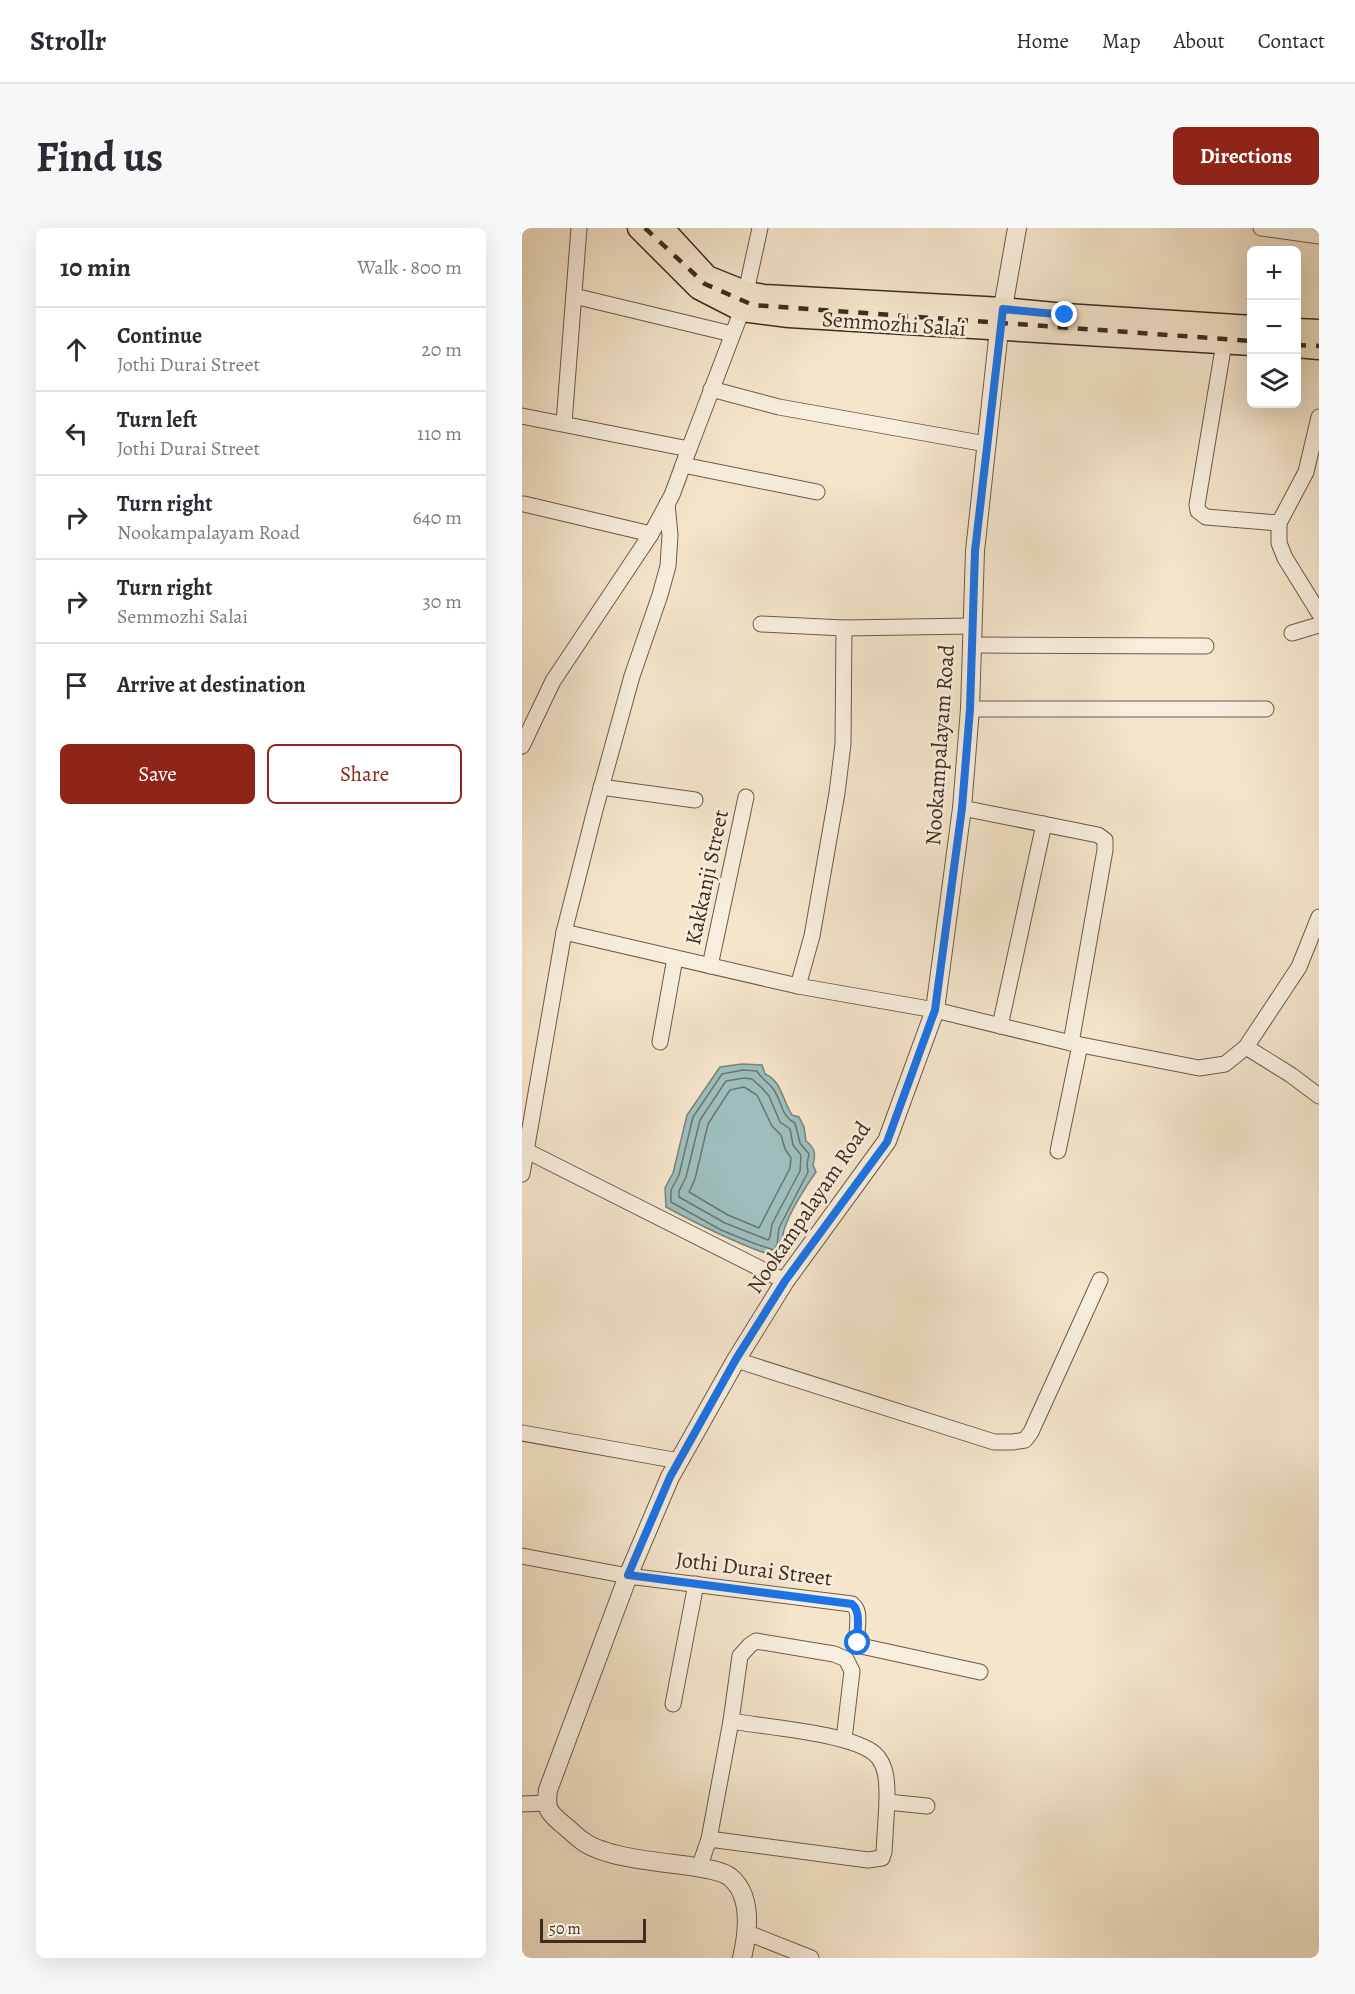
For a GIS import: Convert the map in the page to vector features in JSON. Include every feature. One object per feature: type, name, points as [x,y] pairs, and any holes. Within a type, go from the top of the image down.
[{"type":"main road","name":"Semmozhi Salai","points":[[639,228],[699,288],[744,301],[764,296],[1247,344]]},
{"type":"main road","name":"Semmozhi Salai","points":[[662,228],[706,277],[744,301]]},
{"type":"main road","name":"Semmozhi Salai","points":[[1001,319],[1065,315],[1247,327]]},
{"type":"main road","points":[[1301,330],[1319,331]]},
{"type":"main road","points":[[1301,346],[1319,348]]},
{"type":"street","points":[[564,423],[579,228]]},
{"type":"street","points":[[522,746],[553,681],[651,534],[667,504],[744,301],[760,228]]},
{"type":"street","name":"Nookampalayam Road","points":[[546,1803],[548,1790],[628,1575],[670,1477],[736,1359],[785,1281],[887,1142],[935,1010],[962,808],[970,709],[975,551],[985,473],[986,444],[1001,319],[1017,228]]},
{"type":"street","points":[[1262,228],[1319,236]]},
{"type":"street","points":[[574,296],[732,334]]},
{"type":"street","points":[[1224,343],[1197,505],[1198,511],[1206,517],[1279,522]]},
{"type":"street","points":[[711,389],[779,407],[986,444]]},
{"type":"street","points":[[522,416],[689,449]]},
{"type":"street","points":[[1319,417],[1312,474],[1279,522],[1279,543],[1284,558],[1319,613]]},
{"type":"street","points":[[683,465],[817,492]]},
{"type":"street","points":[[524,504],[651,534]]},
{"type":"street","points":[[522,1174],[564,932],[632,676],[668,566],[670,535],[667,504]]},
{"type":"street","points":[[762,624],[844,628],[972,626]]},
{"type":"street","points":[[1292,633],[1319,625]]},
{"type":"street","points":[[798,986],[813,936],[837,793],[843,744],[844,628]]},
{"type":"street","points":[[971,645],[1206,646]]},
{"type":"street","points":[[970,709],[1266,709]]},
{"type":"street","points":[[601,787],[695,800]]},
{"type":"street","name":"Kakkanji Street","points":[[710,966],[746,797]]},
{"type":"street","points":[[962,808],[1098,835],[1105,840],[1076,1044],[1058,1151]]},
{"type":"street","points":[[1000,1026],[1044,824]]},
{"type":"street","points":[[564,932],[798,986],[935,1010],[1076,1044],[1199,1068],[1225,1064],[1246,1047],[1299,967],[1319,917]]},
{"type":"street","points":[[660,1042],[675,958]]},
{"type":"street","points":[[1246,1047],[1291,1075],[1319,1096]]},
{"type":"street","points":[[527,1151],[785,1281]]},
{"type":"street","points":[[736,1359],[994,1442],[1025,1440],[1031,1432],[1100,1280]]},
{"type":"street","points":[[522,1433],[678,1461]]},
{"type":"street","name":"Jothi Durai Street","points":[[522,1556],[628,1575],[852,1604],[858,1613],[858,1640],[861,1646],[980,1672]]},
{"type":"street","points":[[673,1704],[696,1584]]},
{"type":"street","points":[[699,1868],[709,1839],[731,1721],[740,1656],[750,1645],[756,1641],[834,1654],[846,1659],[852,1671],[843,1738]]},
{"type":"street","points":[[709,1839],[868,1860],[882,1858],[884,1852],[886,1776],[881,1763],[874,1754],[843,1738],[731,1721]]},
{"type":"street","points":[[887,1802],[927,1806]]},
{"type":"street","points":[[522,1804],[546,1803],[551,1814],[585,1843],[597,1849],[728,1875],[739,1886],[746,1908],[748,1934],[742,1958]]},
{"type":"street","points":[[748,1934],[811,1958]]},
{"type":"water","points":[[742,1064],[762,1065],[765,1074],[778,1086],[792,1115],[799,1117],[804,1127],[806,1141],[814,1152],[813,1165],[816,1172],[786,1223],[779,1258],[721,1235],[666,1207],[665,1188],[673,1173],[687,1115],[720,1067]]},
{"type":"railway","points":[[645,228],[705,284],[753,305],[1247,341]]},
{"type":"railway","points":[[1301,345],[1319,346]]},
{"type":"route","points":[[858,1643],[858,1613],[852,1604],[628,1575],[670,1477],[736,1359],[785,1281],[887,1142],[935,1010],[962,808],[970,709],[975,551],[999,330],[1003,309],[1065,315]]}]
